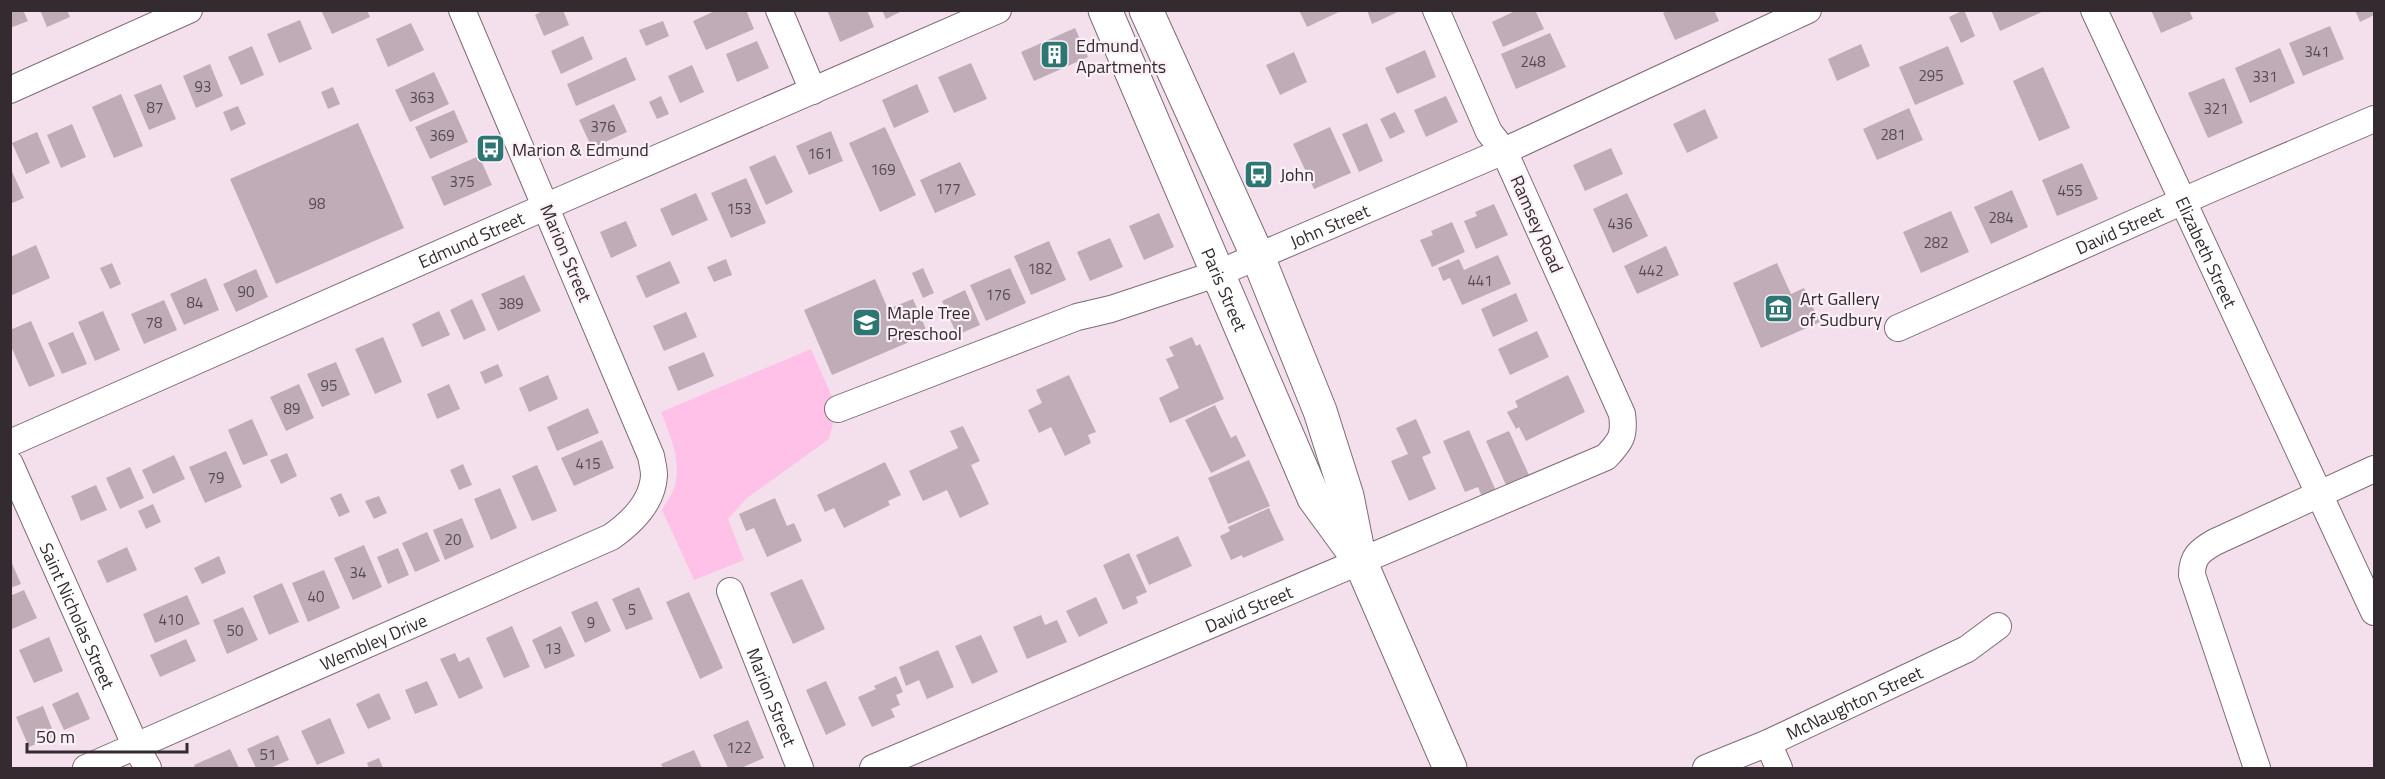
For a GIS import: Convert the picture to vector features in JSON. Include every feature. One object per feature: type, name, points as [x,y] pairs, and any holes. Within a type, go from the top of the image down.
[{"type":"main road","name":"Paris Street","points":[[1105,10],[1314,498],[1360,561]]},
{"type":"main road","name":"Paris Street","points":[[1146,10],[1258,256],[1320,411],[1347,496],[1360,561],[1450,768]]},
{"type":"street","points":[[10,90],[189,10]]},
{"type":"street","name":"Marion Street","points":[[462,10],[651,456],[654,476],[646,499]]},
{"type":"street","points":[[779,10],[813,92]]},
{"type":"street","name":"Edmund Street","points":[[10,443],[998,10]]},
{"type":"street","name":"Ramsey Road","points":[[1436,10],[1489,132],[1504,152],[1622,414],[1624,429],[1620,442]]},
{"type":"street","name":"John Street","points":[[838,409],[1077,316],[1150,297],[1219,273],[1504,152],[1766,19],[1808,10]]},
{"type":"street","name":"Elizabeth Street","points":[[2094,10],[2181,202],[2374,612]]},
{"type":"street","name":"David Street","points":[[1898,328],[2374,119]]},
{"type":"street","name":"David Street","points":[[873,768],[1606,457],[1620,442]]},
{"type":"street","name":"Saint Nicholas Street","points":[[10,464],[142,758]]},
{"type":"street","points":[[2257,768],[2192,575],[2192,560],[2208,546],[2374,469]]},
{"type":"street","name":"Wembley Drive","points":[[86,768],[142,758],[611,537],[628,524],[646,499]]},
{"type":"street","name":"Marion Street","points":[[730,591],[800,768]]},
{"type":"street","name":"McNaughton Street","points":[[1706,768],[1768,743],[1967,649],[1998,626]]},
{"type":"street","points":[[1768,743],[1779,768]]},
{"type":"shaded area","points":[[811,349],[837,408],[829,439],[747,498],[728,519],[744,560],[694,580],[662,510],[674,488],[677,471],[673,445],[661,412]]},
{"type":"building","points":[[10,10],[23,10],[28,21],[10,28]]},
{"type":"building","points":[[40,10],[67,10],[70,17],[47,27]]},
{"type":"building","points":[[321,10],[367,10],[370,17],[332,34]]},
{"type":"building","points":[[544,10],[563,10],[569,25],[544,36],[535,15]]},
{"type":"building","points":[[717,10],[746,10],[754,29],[706,50],[693,21]]},
{"type":"building","points":[[827,10],[867,10],[874,27],[840,42]]},
{"type":"building","points":[[882,10],[904,10],[886,19]]},
{"type":"building","points":[[1299,10],[1343,10],[1307,27]]},
{"type":"building","points":[[1367,10],[1402,10],[1372,24]]},
{"type":"building","points":[[1517,10],[1535,10],[1544,29],[1503,47],[1492,22]]},
{"type":"building","points":[[1669,10],[1714,10],[1719,21],[1675,40],[1663,13]]},
{"type":"building","points":[[1964,10],[1975,36],[1961,43],[1949,17]]},
{"type":"building","points":[[1991,10],[2046,10],[2000,31]]},
{"type":"building","points":[[2151,10],[2189,10],[2193,19],[2161,33]]},
{"type":"building","points":[[2355,10],[2374,10],[2374,15],[2360,22]]},
{"type":"building","points":[[300,20],[312,49],[279,63],[267,34]]},
{"type":"building","points":[[663,21],[669,36],[646,46],[639,30]]},
{"type":"building","points":[[411,23],[424,50],[388,67],[376,39]]},
{"type":"building","points":[[2330,26],[2344,59],[2303,76],[2289,43]]},
{"type":"building","name":"Edmund Apartments","points":[[1075,28],[1088,57],[1034,81],[1021,52]]},
{"type":"building","points":[[1550,33],[1566,67],[1516,89],[1501,54]]},
{"type":"building","points":[[583,36],[593,59],[561,74],[551,51]]},
{"type":"building","points":[[757,41],[769,68],[737,82],[726,54]]},
{"type":"building","points":[[1861,44],[1870,66],[1837,81],[1828,59]]},
{"type":"building","points":[[252,46],[264,75],[241,85],[228,57]]},
{"type":"building","points":[[1948,46],[1964,84],[1915,105],[1899,67]]},
{"type":"building","points":[[2280,48],[2295,83],[2250,103],[2235,68]]},
{"type":"building","points":[[1425,50],[1436,77],[1397,94],[1385,68]]},
{"type":"building","points":[[1294,52],[1307,82],[1280,95],[1266,65]]},
{"type":"building","points":[[626,57],[636,80],[576,106],[567,84]]},
{"type":"building","points":[[971,63],[987,99],[954,113],[938,77]]},
{"type":"building","points":[[210,64],[223,96],[196,108],[183,76]]},
{"type":"building","points":[[692,65],[704,92],[680,103],[668,76]]},
{"type":"building","points":[[2043,67],[2070,128],[2039,141],[2013,81]]},
{"type":"building","points":[[434,72],[449,104],[410,122],[395,90]]},
{"type":"building","points":[[2224,78],[2243,123],[2208,138],[2188,93]]},
{"type":"building","points":[[161,84],[176,119],[149,130],[134,95]]},
{"type":"building","points":[[917,84],[929,112],[894,128],[882,100]]},
{"type":"building","points":[[333,87],[340,104],[328,109],[321,92]]},
{"type":"building","points":[[121,94],[143,146],[114,158],[92,107]]},
{"type":"building","points":[[661,96],[669,114],[657,119],[649,102]]},
{"type":"building","points":[[1446,96],[1458,122],[1426,137],[1414,110]]},
{"type":"building","points":[[614,104],[627,132],[592,148],[579,120]]},
{"type":"building","points":[[238,106],[246,124],[231,131],[223,112]]},
{"type":"building","points":[[1909,108],[1923,140],[1877,160],[1863,129]]},
{"type":"building","points":[[1705,109],[1718,138],[1687,153],[1673,124]]},
{"type":"building","points":[[454,110],[468,142],[430,159],[415,127]]},
{"type":"building","points":[[1395,112],[1405,132],[1390,139],[1380,119]]},
{"type":"building","points":[[358,123],[404,228],[276,284],[230,179]]},
{"type":"building","points":[[1367,123],[1383,161],[1359,172],[1342,134]]},
{"type":"building","points":[[72,124],[86,157],[61,168],[47,135]]},
{"type":"building","points":[[885,127],[916,195],[880,212],[849,143]]},
{"type":"building","points":[[1330,127],[1351,173],[1314,189],[1293,144]]},
{"type":"building","points":[[831,131],[843,161],[809,175],[796,146]]},
{"type":"building","points":[[37,132],[50,163],[26,174],[12,143]]},
{"type":"building","points":[[1611,148],[1623,174],[1585,191],[1573,165]]},
{"type":"building","points":[[775,155],[793,192],[766,205],[749,167]]},
{"type":"building","points":[[479,156],[492,185],[444,206],[431,177]]},
{"type":"building","points":[[960,162],[976,195],[935,213],[920,180]]},
{"type":"building","points":[[2082,163],[2098,199],[2057,216],[2042,180]]},
{"type":"building","points":[[10,167],[24,198],[10,204]]},
{"type":"building","points":[[746,178],[766,223],[731,238],[711,193]]},
{"type":"building","points":[[2012,190],[2028,227],[1991,244],[1974,207]]},
{"type":"building","points":[[696,193],[708,220],[672,236],[660,209]]},
{"type":"building","points":[[1627,193],[1648,236],[1613,253],[1593,209]]},
{"type":"building","points":[[1494,204],[1508,235],[1476,249],[1464,221],[1477,216],[1475,212]]},
{"type":"building","points":[[1951,211],[1969,252],[1921,273],[1903,232]]},
{"type":"building","points":[[1159,213],[1174,247],[1144,260],[1129,226]]},
{"type":"building","points":[[626,221],[637,246],[611,258],[600,232]]},
{"type":"building","points":[[1452,222],[1465,252],[1432,267],[1420,240],[1433,235],[1431,231]]},
{"type":"building","points":[[1110,238],[1123,267],[1090,281],[1077,252]]},
{"type":"building","points":[[1049,241],[1066,280],[1031,295],[1014,256]]},
{"type":"building","points":[[36,245],[50,278],[10,296],[10,257]]},
{"type":"building","points":[[1666,246],[1679,275],[1637,294],[1624,266]]},
{"type":"building","points":[[1498,255],[1511,284],[1462,305],[1450,278],[1443,281],[1438,268],[1459,259],[1464,270]]},
{"type":"building","points":[[726,259],[732,275],[714,282],[707,267]]},
{"type":"building","points":[[670,261],[680,283],[646,298],[636,276]]},
{"type":"building","points":[[112,263],[121,284],[110,289],[100,268]]},
{"type":"building","name":"Art Gallery of Sudbury","points":[[1777,263],[1791,294],[1804,288],[1820,322],[1761,348],[1733,283]]},
{"type":"building","points":[[923,268],[934,293],[923,298],[912,273]]},
{"type":"building","points":[[1010,268],[1026,303],[986,321],[970,285]]},
{"type":"building","points":[[256,269],[268,297],[236,312],[223,284]]},
{"type":"building","points":[[524,275],[541,311],[498,331],[481,294]]},
{"type":"building","points":[[206,278],[219,310],[184,325],[170,294]]},
{"type":"building","name":"Maple Tree Preschool","points":[[875,279],[888,309],[913,299],[928,334],[832,375],[804,310]]},
{"type":"building","points":[[965,290],[980,325],[957,335],[942,301]]},
{"type":"building","points":[[1516,293],[1528,321],[1493,337],[1481,309]]},
{"type":"building","points":[[472,299],[486,330],[464,340],[450,310]]},
{"type":"building","points":[[164,300],[177,330],[144,344],[131,314]]},
{"type":"building","points":[[103,311],[120,350],[95,361],[78,322]]},
{"type":"building","points":[[439,311],[450,335],[422,347],[412,324]]},
{"type":"building","points":[[686,312],[697,337],[664,351],[653,326]]},
{"type":"building","points":[[31,321],[55,376],[29,387],[10,344],[10,330]]},
{"type":"building","points":[[1537,331],[1549,357],[1510,375],[1498,349]]},
{"type":"building","points":[[73,332],[87,364],[62,374],[48,343]]},
{"type":"building","points":[[383,337],[402,382],[375,394],[355,349]]},
{"type":"building","points":[[1192,337],[1196,346],[1200,344],[1224,399],[1170,423],[1159,398],[1179,388],[1166,359],[1174,356],[1169,347]]},
{"type":"building","points":[[704,352],[714,376],[678,391],[668,367]]},
{"type":"building","points":[[336,362],[350,395],[322,407],[307,374]]},
{"type":"building","points":[[498,364],[503,376],[485,384],[480,372]]},
{"type":"building","points":[[548,375],[558,399],[529,412],[519,388]]},
{"type":"building","points":[[1069,375],[1096,432],[1088,435],[1091,443],[1065,456],[1051,427],[1039,433],[1028,410],[1042,403],[1036,390]]},
{"type":"building","points":[[1568,375],[1585,412],[1526,441],[1519,427],[1516,429],[1507,412],[1518,407],[1515,401]]},
{"type":"building","points":[[299,384],[314,418],[286,431],[270,397]]},
{"type":"building","points":[[449,384],[460,409],[437,419],[427,394]]},
{"type":"building","points":[[1215,405],[1231,438],[1236,435],[1246,456],[1211,473],[1185,420]]},
{"type":"building","points":[[588,408],[599,433],[557,451],[547,427]]},
{"type":"building","points":[[252,419],[268,455],[243,465],[228,430]]},
{"type":"building","points":[[1416,419],[1431,453],[1422,457],[1436,489],[1409,501],[1391,461],[1408,454],[1396,428]]},
{"type":"building","points":[[963,426],[980,461],[971,465],[989,504],[960,518],[947,490],[923,501],[909,471],[958,448],[950,431]]},
{"type":"building","points":[[1469,430],[1496,491],[1482,497],[1478,487],[1465,492],[1443,441]]},
{"type":"building","points":[[1509,431],[1529,475],[1506,485],[1486,441]]},
{"type":"building","points":[[602,440],[614,468],[574,486],[561,458]]},
{"type":"building","points":[[226,451],[242,487],[205,503],[189,467]]},
{"type":"building","points":[[287,453],[297,476],[281,484],[270,460]]},
{"type":"building","points":[[174,455],[185,479],[153,494],[142,470]]},
{"type":"building","points":[[1249,460],[1270,506],[1228,524],[1208,478]]},
{"type":"building","points":[[885,462],[901,495],[888,501],[890,505],[844,528],[834,508],[825,512],[817,495]]},
{"type":"building","points":[[463,464],[472,485],[459,490],[450,470]]},
{"type":"building","points":[[537,465],[557,511],[532,521],[512,476]]},
{"type":"building","points":[[130,467],[144,498],[120,509],[106,478]]},
{"type":"building","points":[[96,485],[107,510],[81,521],[71,496]]},
{"type":"building","points":[[500,488],[517,528],[491,540],[474,499]]},
{"type":"building","points":[[341,493],[350,512],[339,517],[330,498]]},
{"type":"building","points":[[379,496],[387,513],[374,519],[365,501]]},
{"type":"building","points":[[775,498],[787,526],[794,523],[802,541],[767,557],[754,528],[746,531],[739,514]]},
{"type":"building","points":[[153,504],[161,522],[146,529],[138,511]]},
{"type":"building","points":[[1269,508],[1284,540],[1243,558],[1242,555],[1231,560],[1220,536],[1230,531],[1228,527]]},
{"type":"building","points":[[462,518],[474,547],[445,560],[433,530]]},
{"type":"building","points":[[427,532],[440,561],[415,572],[402,543]]},
{"type":"building","points":[[1178,536],[1192,566],[1149,585],[1136,555]]},
{"type":"building","points":[[364,545],[382,587],[353,600],[334,558]]},
{"type":"building","points":[[127,547],[137,570],[107,583],[97,561]]},
{"type":"building","points":[[398,548],[409,575],[388,584],[377,557]]},
{"type":"building","points":[[1129,553],[1147,592],[1136,597],[1138,603],[1123,610],[1103,565]]},
{"type":"building","points":[[219,556],[226,573],[202,584],[194,568]]},
{"type":"building","points":[[10,559],[21,584],[10,588]]},
{"type":"building","points":[[324,570],[340,608],[308,622],[292,583]]},
{"type":"building","points":[[802,579],[825,629],[793,644],[770,593]]},
{"type":"building","points":[[282,583],[299,622],[269,635],[253,596]]},
{"type":"building","points":[[639,587],[653,619],[626,630],[612,599]]},
{"type":"building","points":[[24,590],[37,618],[10,630],[10,596]]},
{"type":"building","points":[[689,592],[723,668],[700,679],[666,602]]},
{"type":"building","points":[[187,595],[200,624],[155,643],[143,614]]},
{"type":"building","points":[[1096,597],[1108,623],[1079,637],[1066,611]]},
{"type":"building","points":[[597,601],[611,631],[585,643],[571,612]]},
{"type":"building","points":[[243,607],[258,640],[227,654],[213,620]]},
{"type":"building","points":[[1041,615],[1045,625],[1057,620],[1067,642],[1027,659],[1013,627]]},
{"type":"building","points":[[512,626],[530,667],[504,678],[486,638]]},
{"type":"building","points":[[561,626],[575,656],[545,669],[532,640]]},
{"type":"building","points":[[981,635],[998,672],[972,684],[955,646]]},
{"type":"building","points":[[49,637],[63,671],[34,683],[19,650]]},
{"type":"building","points":[[186,639],[196,661],[160,677],[150,655]]},
{"type":"building","points":[[938,650],[954,687],[927,699],[919,680],[906,686],[899,667]]},
{"type":"building","points":[[455,653],[459,662],[469,657],[483,688],[459,699],[440,659]]},
{"type":"building","points":[[896,676],[903,692],[896,695],[900,705],[891,709],[895,717],[872,727],[858,697],[876,689],[874,686]]},
{"type":"building","points":[[427,681],[438,705],[415,714],[405,690]]},
{"type":"building","points":[[826,681],[846,725],[826,735],[806,690]]},
{"type":"building","points":[[78,692],[90,719],[64,730],[52,704]]},
{"type":"building","points":[[379,693],[391,719],[368,729],[356,704]]},
{"type":"building","points":[[43,706],[55,736],[29,747],[16,717]]},
{"type":"building","points":[[330,718],[345,753],[317,765],[301,731]]},
{"type":"building","points":[[748,720],[764,758],[741,768],[728,768],[713,735]]},
{"type":"building","points":[[278,735],[289,760],[270,768],[256,768],[247,749]]},
{"type":"building","points":[[230,749],[239,768],[195,768],[194,765]]},
{"type":"building","points":[[694,750],[702,768],[663,768],[661,764]]},
{"type":"building","points":[[379,758],[383,768],[369,768],[367,763]]},
{"type":"place","name":"Edmund Apartments","points":[[1055,55]]},
{"type":"place","name":"Marion & Edmund","points":[[491,149]]},
{"type":"place","name":"John","points":[[1259,174]]},
{"type":"place","name":"Art Gallery of Sudbury","points":[[1779,308]]},
{"type":"place","name":"Maple Tree Preschool","points":[[866,322]]}]
